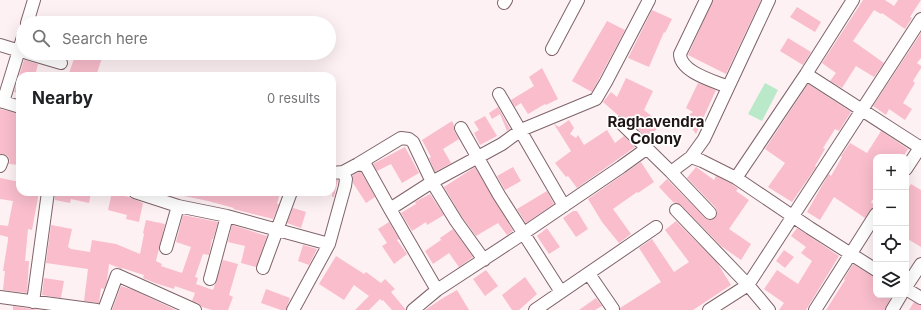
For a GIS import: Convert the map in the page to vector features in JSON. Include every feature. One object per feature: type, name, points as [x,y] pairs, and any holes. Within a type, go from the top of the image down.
[{"type":"street","points":[[29,16],[34,0]]},
{"type":"street","points":[[552,49],[578,0]]},
{"type":"street","points":[[390,209],[432,182],[502,144],[521,130],[596,99],[649,0]]},
{"type":"street","points":[[706,0],[680,54],[680,59],[687,68],[728,87]]},
{"type":"street","points":[[671,172],[691,157],[704,139],[769,0]]},
{"type":"street","points":[[736,178],[806,74],[853,0]]},
{"type":"street","points":[[709,310],[748,285],[921,19]]},
{"type":"street","points":[[0,44],[16,50]]},
{"type":"street","points":[[16,106],[2,102],[20,60]]},
{"type":"street","points":[[51,60],[61,63]]},
{"type":"street","points":[[806,74],[921,147],[909,164]]},
{"type":"street","points":[[500,94],[564,206]]},
{"type":"street","points":[[621,123],[710,213]]},
{"type":"street","points":[[461,128],[499,195],[561,292]]},
{"type":"street","points":[[337,172],[358,164],[401,138],[409,139],[456,222],[484,260]]},
{"type":"street","points":[[413,310],[437,290],[484,260],[646,149]]},
{"type":"street","points":[[691,157],[736,178],[873,268]]},
{"type":"street","points":[[358,164],[366,166],[437,290]]},
{"type":"street","points":[[293,310],[329,244],[346,179],[337,172]]},
{"type":"street","points":[[33,302],[47,196]]},
{"type":"street","points":[[147,196],[178,206],[227,216],[329,244]]},
{"type":"street","points":[[263,268],[290,196]]},
{"type":"street","points":[[166,248],[178,206]]},
{"type":"street","points":[[676,210],[748,285],[769,310]]},
{"type":"street","points":[[210,279],[227,216]]},
{"type":"street","points":[[815,310],[873,218]]},
{"type":"street","points":[[535,310],[549,306],[561,292],[656,227]]},
{"type":"street","points":[[909,283],[921,264]]},
{"type":"street","points":[[589,274],[613,309]]},
{"type":"street","points":[[104,310],[117,275],[195,310]]},
{"type":"street","points":[[909,290],[921,298]]},
{"type":"street","points":[[0,297],[97,310]]},
{"type":"street","points":[[892,310],[899,298]]},
{"type":"green space","points":[[765,83],[778,90],[762,121],[748,114]]},
{"type":"building","points":[[713,0],[761,0],[726,74],[688,55]]},
{"type":"building","points":[[863,0],[885,0],[894,6],[898,0],[921,0],[910,17],[912,18],[905,29],[882,13],[881,14],[874,10],[853,41],[884,63],[874,77],[856,66],[842,88],[830,81],[836,73],[822,63]]},
{"type":"building","points":[[797,7],[821,22],[815,32],[790,17]]},
{"type":"building","points":[[652,10],[672,19],[665,33],[664,32],[649,67],[628,58]]},
{"type":"building","points":[[607,21],[625,30],[592,92],[572,81]]},
{"type":"building","points":[[921,33],[921,58],[917,63],[921,66],[921,68],[913,81],[915,83],[903,103],[912,109],[905,120],[889,109],[886,115],[873,106]]},
{"type":"building","points":[[788,38],[811,52],[803,65],[780,51]]},
{"type":"building","points":[[24,60],[38,64],[36,72],[20,72]]},
{"type":"building","points":[[74,60],[101,60],[97,72],[69,72]]},
{"type":"building","points":[[542,68],[558,99],[546,105],[545,104],[528,114],[521,103],[515,107],[511,100],[534,86],[529,77]]},
{"type":"building","points":[[626,78],[653,91],[644,110],[661,124],[648,139],[626,118],[619,116],[603,102],[611,92],[617,97]]},
{"type":"building","points":[[698,83],[716,90],[696,134],[684,117],[693,112],[686,108]]},
{"type":"building","points":[[808,84],[851,112],[839,131],[835,129],[823,148],[825,149],[815,166],[816,167],[792,202],[768,187],[785,163],[765,149]]},
{"type":"building","points":[[498,107],[510,129],[507,131],[500,114],[492,119],[489,113]]},
{"type":"building","points":[[0,109],[16,113],[16,165],[9,164],[10,161],[8,156],[0,154]]},
{"type":"building","points":[[485,116],[497,136],[480,145],[474,133],[479,130],[474,122]]},
{"type":"building","points":[[569,120],[574,128],[570,134],[576,138],[578,135],[584,145],[607,130],[615,143],[624,136],[635,147],[577,188],[555,163],[571,151],[554,124],[559,127]]},
{"type":"building","points":[[452,121],[454,131],[459,139],[443,149],[451,163],[435,172],[429,158],[431,157],[422,140]]},
{"type":"building","points":[[881,131],[908,149],[905,154],[873,154],[873,199],[871,202],[873,204],[873,208],[865,218],[834,197],[820,220],[807,212],[828,175],[829,174],[831,176],[842,157],[841,156],[850,143],[867,153]]},
{"type":"building","points":[[405,147],[419,173],[402,183],[391,164],[377,171],[373,164]]},
{"type":"building","points":[[641,162],[654,182],[613,209],[631,234],[619,243],[602,222],[588,199]]},
{"type":"building","points":[[475,167],[513,231],[507,235],[498,223],[476,236],[462,217],[444,187]]},
{"type":"building","points":[[513,167],[521,181],[505,190],[497,176]]},
{"type":"building","points":[[696,167],[714,180],[716,176],[732,184],[738,189],[736,191],[749,200],[729,229],[751,244],[741,260],[721,246],[681,205],[673,202],[659,187],[667,179],[705,218],[712,220],[717,215],[716,208],[687,178]]},
{"type":"building","points":[[361,172],[375,197],[366,203],[353,183],[353,175]]},
{"type":"building","points":[[0,178],[16,181],[16,196],[38,196],[32,230],[28,229],[25,261],[29,261],[27,293],[3,290],[5,271],[3,271],[8,237],[0,235],[0,225],[8,226],[13,201],[0,199]]},
{"type":"building","points":[[911,184],[921,190],[921,247],[909,240],[909,187]]},
{"type":"building","points":[[547,191],[554,204],[526,223],[517,209]]},
{"type":"building","points":[[430,194],[444,215],[427,225],[426,222],[412,231],[401,213],[416,204],[415,202]]},
{"type":"building","points":[[55,196],[90,196],[89,203],[71,199],[70,203],[55,200]]},
{"type":"building","points":[[111,196],[126,196],[143,203],[139,222],[126,219],[127,215],[108,210]]},
{"type":"building","points":[[184,196],[279,196],[277,204],[279,204],[273,219]]},
{"type":"building","points":[[293,208],[306,212],[301,228],[287,223]]},
{"type":"building","points":[[573,211],[577,211],[588,229],[576,237],[563,218]]},
{"type":"building","points":[[183,215],[218,222],[212,239],[209,255],[203,254],[195,277],[198,278],[196,284],[213,290],[223,260],[238,264],[229,295],[233,297],[228,310],[212,310],[202,307],[198,303],[192,301],[195,293],[175,286],[174,289],[155,283],[143,278],[144,275],[109,264],[107,281],[104,289],[101,288],[99,303],[84,301],[88,269],[46,263],[51,225],[72,229],[68,247],[71,249],[90,252],[92,240],[116,244],[140,254],[146,220],[165,224],[156,261],[162,264],[161,266],[182,273],[191,247],[176,242]]},
{"type":"building","points":[[676,221],[718,264],[731,285],[693,310],[620,310],[620,308],[661,282],[639,248],[652,239],[674,272],[689,262],[665,230]]},
{"type":"building","points":[[389,222],[399,239],[397,240],[407,254],[394,264],[382,246],[387,243],[378,229]]},
{"type":"building","points":[[232,225],[267,236],[256,267],[241,263],[245,246],[228,242]]},
{"type":"building","points":[[547,228],[560,247],[549,254],[537,236]]},
{"type":"building","points":[[797,228],[839,256],[806,310],[779,310],[784,303],[764,289],[777,270],[798,284],[812,261],[801,253],[806,247],[791,236]]},
{"type":"building","points":[[453,229],[473,257],[459,267],[449,253],[433,264],[425,251],[441,240],[440,238]]},
{"type":"building","points":[[303,245],[317,249],[309,265],[298,261]]},
{"type":"building","points":[[784,250],[794,257],[785,268],[776,261]]},
{"type":"building","points":[[336,256],[364,274],[366,272],[381,283],[385,279],[395,289],[391,292],[406,310],[392,310],[383,300],[382,301],[380,299],[369,310],[355,310],[369,296],[354,285],[344,300],[319,284]]},
{"type":"building","points":[[853,264],[873,276],[873,298],[891,298],[885,310],[826,310],[845,280],[844,279]]},
{"type":"building","points":[[486,270],[498,286],[485,296],[473,279]]},
{"type":"building","points":[[525,277],[537,294],[519,310],[512,310],[502,295]]},
{"type":"building","points":[[44,278],[64,281],[61,298],[42,295]]},
{"type":"building","points":[[121,286],[133,290],[176,310],[112,310]]},
{"type":"building","points":[[266,289],[290,298],[286,310],[281,310],[261,303]]},
{"type":"building","points":[[457,290],[469,310],[425,310],[443,298]]},
{"type":"building","points":[[596,298],[602,306],[595,310],[579,310]]},
{"type":"building","points":[[914,302],[921,305],[921,310],[909,310]]},
{"type":"building","points":[[13,306],[32,309],[41,310],[13,310]]},
{"type":"district","name":"Raghavendra Colony","points":[[656,130]]}]
